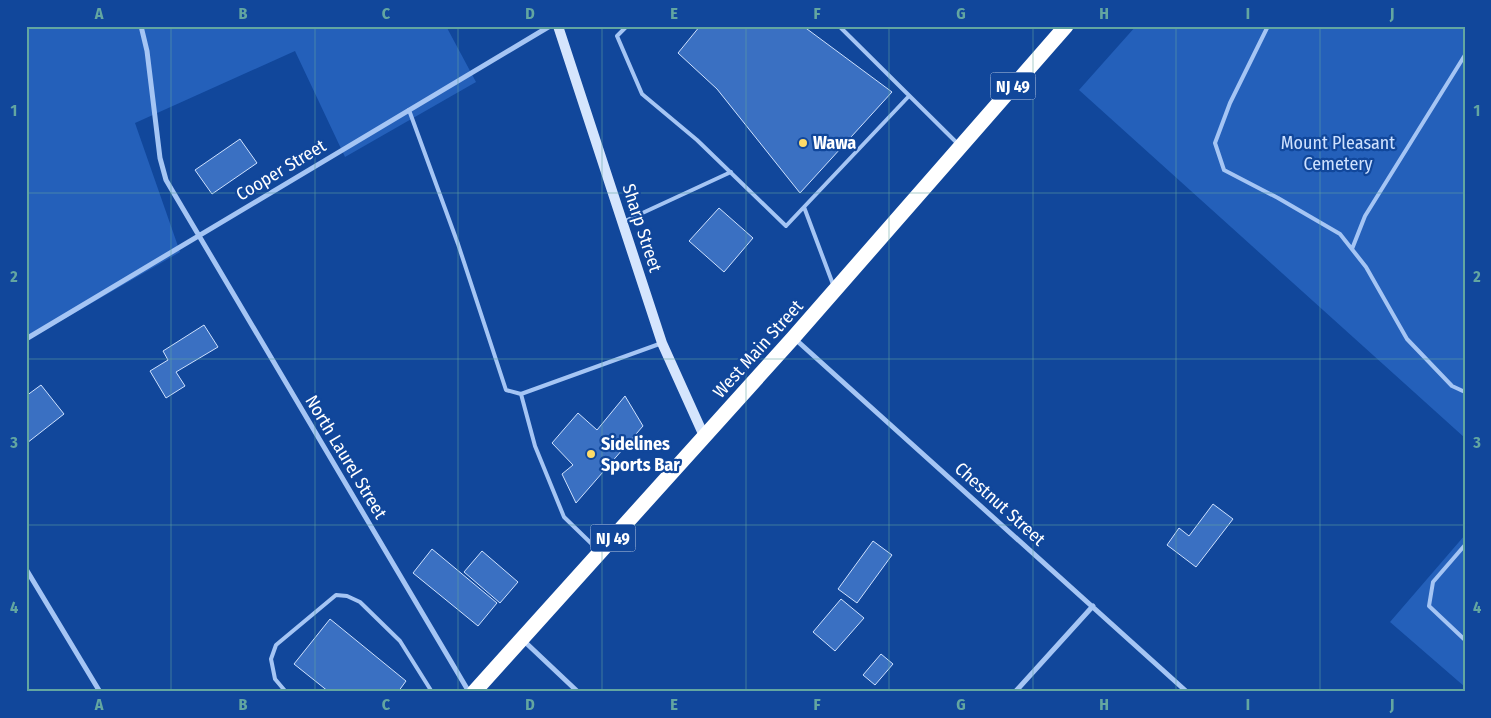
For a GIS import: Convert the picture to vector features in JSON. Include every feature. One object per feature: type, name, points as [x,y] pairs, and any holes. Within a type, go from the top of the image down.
[{"type":"highway","name":"West Main Street","points":[[474,692],[793,338],[1066,26]]},
{"type":"street","name":"North Laurel Street","points":[[141,26],[147,51],[162,170],[170,187],[469,692]]},
{"type":"street","name":"Cooper Street","points":[[26,338],[550,26]]},
{"type":"street","name":"Sharp Street","points":[[558,26],[662,342],[704,436]]},
{"type":"street","name":"Chestnut Street","points":[[793,338],[1187,692]]},
{"type":"street","points":[[26,569],[100,692]]},
{"type":"street","points":[[1015,692],[1093,606]]},
{"type":"street","points":[[521,639],[578,692]]},
{"type":"lane","points":[[627,26],[617,36],[642,94],[697,140],[786,226],[909,96]]},
{"type":"lane","points":[[840,26],[961,147]]},
{"type":"lane","points":[[1268,26],[1230,103],[1215,143],[1224,170],[1278,198],[1340,234],[1366,267],[1407,339],[1452,386],[1465,392]]},
{"type":"lane","points":[[1352,249],[1365,216],[1465,55]]},
{"type":"lane","points":[[409,110],[458,244],[506,390],[521,394],[662,342]]},
{"type":"lane","points":[[623,222],[731,172]]},
{"type":"lane","points":[[804,207],[835,290]]},
{"type":"lane","points":[[521,394],[535,446],[564,517],[600,552]]},
{"type":"lane","points":[[1465,545],[1434,582],[1429,606],[1465,640]]},
{"type":"lane","points":[[286,692],[275,679],[271,659],[276,645],[336,596],[347,596],[360,602],[400,641],[432,692]]},
{"type":"green space","points":[[26,26],[446,26],[476,82],[345,157],[295,51],[135,123],[180,252],[26,341]]},
{"type":"green space","name":"Mount Pleasant Cemetery","points":[[1136,26],[1465,26],[1465,438],[1079,90]]},
{"type":"green space","points":[[1465,535],[1465,687],[1390,622]]},
{"type":"building","name":"Wawa","points":[[700,26],[803,26],[892,92],[800,193],[717,89],[678,53]]},
{"type":"building","points":[[240,139],[257,163],[212,194],[195,170]]},
{"type":"building","points":[[719,208],[753,238],[724,272],[689,241]]},
{"type":"building","points":[[204,325],[218,347],[176,372],[185,386],[166,398],[150,371],[168,360],[163,351]]},
{"type":"building","points":[[41,385],[64,414],[27,443],[26,396]]},
{"type":"building","name":"Sidelines Sports Bar","points":[[625,396],[643,426],[576,503],[562,474],[573,465],[552,443],[578,413],[597,430]]},
{"type":"building","points":[[1213,504],[1233,519],[1196,567],[1167,545],[1179,528],[1189,536]]},
{"type":"building","points":[[873,541],[892,555],[857,603],[838,589]]},
{"type":"building","points":[[432,549],[497,603],[478,626],[413,573]]},
{"type":"building","points":[[482,551],[518,582],[500,603],[464,572]]},
{"type":"building","points":[[841,599],[864,618],[835,651],[813,632]]},
{"type":"building","points":[[330,619],[406,681],[398,692],[329,692],[294,664]]},
{"type":"building","points":[[881,654],[893,664],[875,685],[863,675]]},
{"type":"place","name":"Wawa","points":[[803,143]]},
{"type":"place","name":"Sidelines Sports Bar","points":[[591,454]]}]
